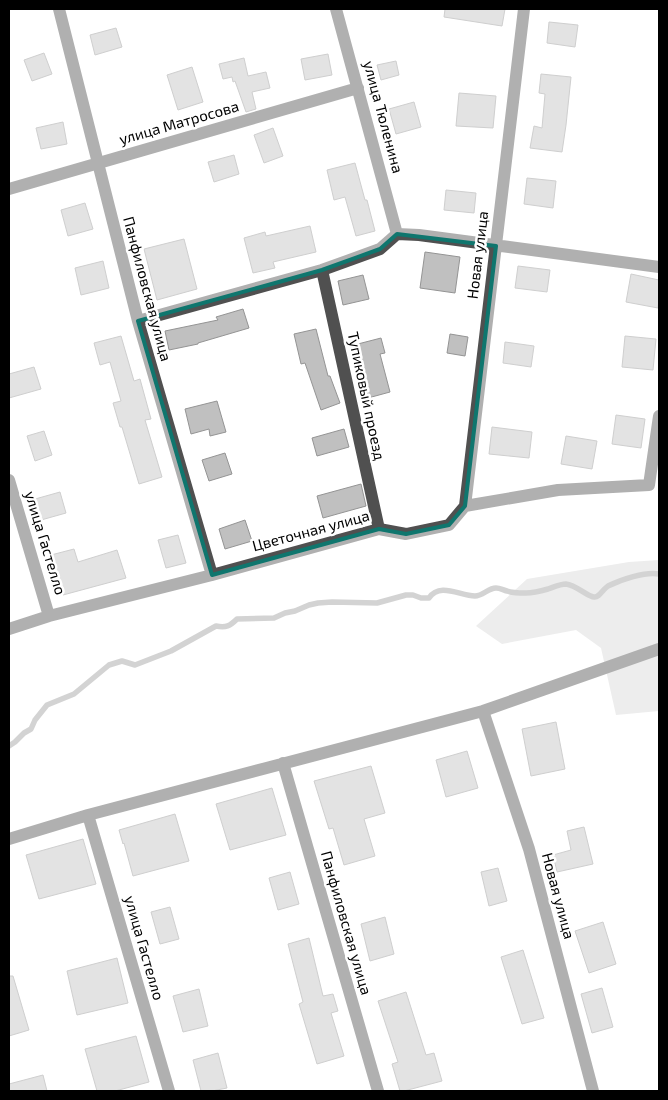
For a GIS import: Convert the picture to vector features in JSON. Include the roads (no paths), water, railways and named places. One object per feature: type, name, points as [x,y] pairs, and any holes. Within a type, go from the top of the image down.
[{"type":"street","name":"Панфиловская улица","points":[[59,9],[138,321],[212,575]]},
{"type":"street","name":"улица Тюленина","points":[[336,9],[397,234]]},
{"type":"street","name":"Новая улица","points":[[465,506],[524,9]]},
{"type":"street","name":"улица Матросова","points":[[9,189],[358,88]]},
{"type":"street","points":[[138,321],[322,270],[380,249],[397,234],[418,235],[659,267]]},
{"type":"street","name":"Тупиковый проезд","points":[[322,270],[379,529]]},
{"type":"street","points":[[465,506],[558,490],[649,485],[659,416]]},
{"type":"street","name":"улица Гастелло","points":[[9,480],[49,616]]},
{"type":"street","name":"Цветочная улица","points":[[9,628],[379,529],[406,534],[449,525],[465,506]]},
{"type":"street","points":[[9,839],[88,814],[483,711],[659,649]]},
{"type":"street","name":"Новая улица","points":[[483,711],[529,849],[593,1091]]},
{"type":"street","name":"Панфиловская улица","points":[[283,763],[378,1091]]},
{"type":"street","name":"улица Гастелло","points":[[88,814],[169,1091]]},
{"type":"waterway","points":[[9,746],[31,729],[35,720],[47,705],[74,694],[109,665],[122,661],[135,665],[171,651],[216,626],[228,626],[237,619],[274,618],[318,603],[377,603],[406,595],[429,598],[434,593],[444,590],[475,596],[481,595],[493,588],[514,593],[529,593],[566,584],[596,597],[608,586],[619,581],[640,575],[659,574]]}]
